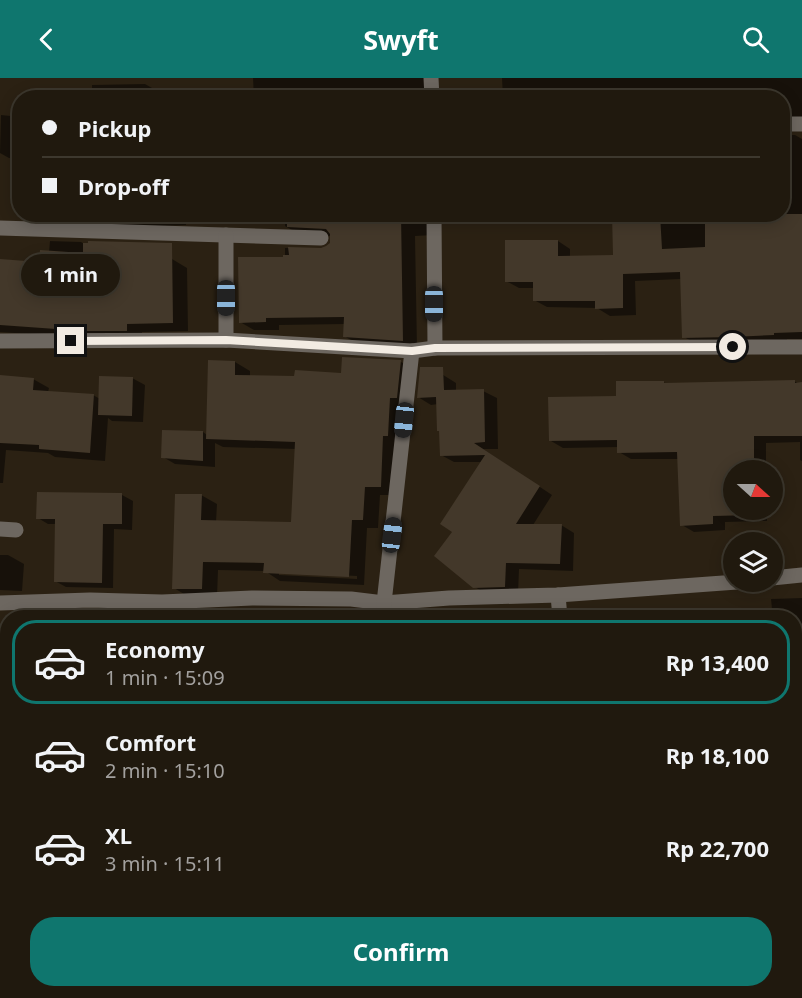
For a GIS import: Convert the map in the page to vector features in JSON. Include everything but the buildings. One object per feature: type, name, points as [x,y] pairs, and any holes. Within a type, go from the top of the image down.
[{"type":"street","points":[[434,222],[435,348]]},
{"type":"street","points":[[0,228],[321,238]]},
{"type":"street","points":[[226,235],[226,340]]},
{"type":"street","points":[[3,341],[226,340],[412,351],[435,348],[802,347]]},
{"type":"street","points":[[384,610],[412,351]]},
{"type":"street","points":[[0,529],[16,530]]},
{"type":"street","points":[[783,577],[802,575]]},
{"type":"street","points":[[389,610],[449,598],[558,595],[723,583]]},
{"type":"street","points":[[558,595],[559,610]]},
{"type":"street","points":[[0,603],[351,598],[381,610]]},
{"type":"route","points":[[71,341],[226,340],[412,351],[435,348],[733,347]]}]
